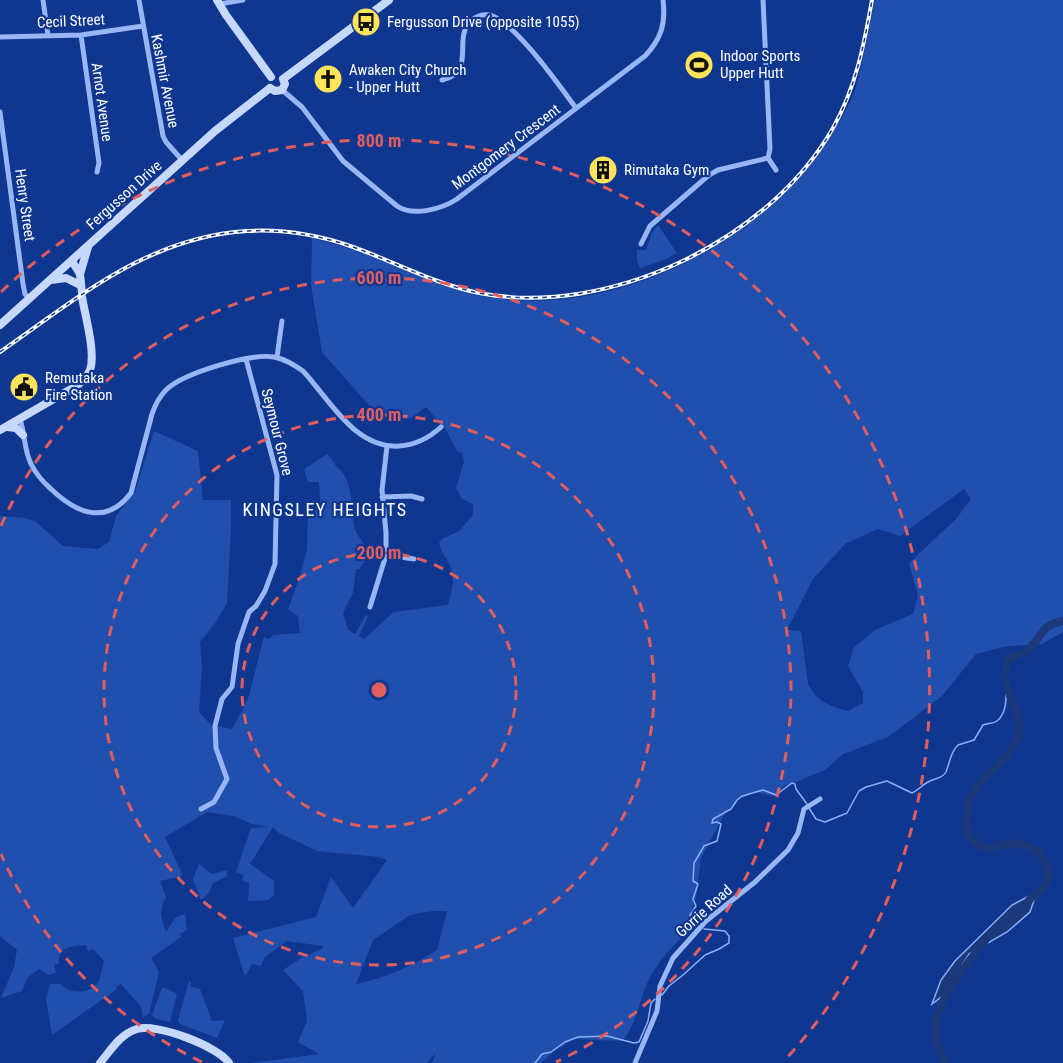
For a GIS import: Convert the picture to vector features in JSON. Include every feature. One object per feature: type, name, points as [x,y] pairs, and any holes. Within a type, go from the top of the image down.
[{"type":"main road","points":[[283,79],[389,0]]},
{"type":"main road","points":[[218,2],[272,77]]},
{"type":"main road","points":[[276,75],[283,79],[285,84],[282,90],[275,91],[270,88],[268,82],[272,77],[276,75]]},
{"type":"main road","name":"Fergusson Drive","points":[[0,325],[215,131],[270,88]]},
{"type":"main road","points":[[81,286],[89,246]]},
{"type":"main road","points":[[3,429],[78,385],[86,378],[91,367],[81,286],[70,263]]},
{"type":"main road","points":[[51,280],[66,278],[81,286]]},
{"type":"main road","points":[[3,429],[14,427],[23,435]]},
{"type":"main road","points":[[100,1063],[124,1035],[136,1029],[149,1027],[204,1044],[221,1054],[229,1063]]},
{"type":"street","points":[[43,0],[48,35]]},
{"type":"street","name":"Kashmir Avenue","points":[[139,0],[163,136],[165,142],[182,160]]},
{"type":"street","points":[[218,2],[243,0]]},
{"type":"street","name":"Montgomery Crescent","points":[[282,90],[302,107],[343,161],[397,206],[408,211],[440,207],[453,202],[645,56],[657,43],[663,29],[663,0]]},
{"type":"street","points":[[763,0],[770,149],[768,158],[776,170]]},
{"type":"street","points":[[442,80],[455,74],[461,65],[463,37],[467,26],[477,17],[490,15],[504,23],[528,46],[576,108]]},
{"type":"street","name":"Cecil Street","points":[[0,37],[81,35],[143,26]]},
{"type":"street","name":"Arnot Avenue","points":[[81,35],[99,163],[97,171]]},
{"type":"street","name":"Henry Street","points":[[0,112],[23,284],[25,294],[30,299]]},
{"type":"street","points":[[641,244],[650,226],[709,175],[718,170],[768,158]]},
{"type":"street","points":[[277,357],[282,321]]},
{"type":"street","points":[[20,419],[26,452],[34,470],[56,494],[72,506],[86,512],[107,511],[120,504],[131,493],[152,414],[166,390],[194,374],[246,359],[277,357],[293,364],[303,371],[356,432],[369,441],[387,447],[416,443],[441,427]]},
{"type":"street","name":"Seymour Grove","points":[[201,809],[214,802],[227,779],[218,755],[214,732],[222,699],[232,687],[238,644],[249,612],[259,603],[274,571],[278,481],[272,451],[246,359]]},
{"type":"street","points":[[369,607],[387,555],[387,533],[382,496],[387,447]]},
{"type":"street","points":[[382,496],[411,496],[422,499]]},
{"type":"street","points":[[387,555],[414,559]]},
{"type":"street","name":"Gorrie Road","points":[[635,1063],[650,1030],[658,1005],[658,992],[670,962],[706,921],[755,882],[788,850],[798,833],[804,809],[820,799]]},
{"type":"shaded area","points":[[875,0],[1063,0],[1063,632],[1042,644],[1007,646],[976,654],[942,696],[888,737],[843,754],[825,770],[783,787],[774,796],[754,792],[735,802],[724,815],[701,858],[696,897],[691,912],[699,921],[660,961],[646,985],[632,1026],[622,1041],[574,1039],[553,1052],[541,1063],[432,1063],[436,1053],[427,1063],[252,1063],[319,1054],[298,1042],[307,1021],[303,991],[283,970],[303,957],[322,949],[323,946],[287,941],[265,957],[261,966],[252,964],[246,975],[233,938],[316,917],[331,877],[353,908],[387,860],[379,857],[317,851],[279,833],[273,827],[250,864],[274,881],[274,895],[269,900],[248,901],[249,883],[242,880],[244,875],[236,872],[251,828],[269,827],[252,824],[234,816],[207,812],[165,837],[183,876],[160,881],[166,898],[161,911],[162,918],[166,932],[176,917],[185,914],[187,930],[180,934],[181,937],[151,958],[159,972],[149,1014],[143,1017],[141,1007],[121,984],[52,1035],[46,999],[50,984],[61,984],[69,990],[80,992],[86,991],[99,981],[104,961],[93,949],[87,950],[86,945],[66,948],[61,953],[59,964],[54,965],[56,973],[49,975],[39,969],[28,977],[22,991],[1,998],[14,967],[17,950],[0,936],[0,516],[35,521],[63,546],[98,549],[109,542],[116,516],[135,492],[154,431],[198,451],[203,500],[231,500],[227,603],[200,642],[202,666],[199,712],[211,725],[232,729],[248,699],[264,637],[269,639],[273,635],[300,633],[298,616],[288,609],[307,549],[308,511],[321,510],[319,482],[308,482],[304,469],[327,454],[347,481],[354,526],[367,551],[367,559],[359,569],[356,569],[353,593],[343,613],[348,630],[355,634],[366,615],[368,616],[359,636],[364,639],[394,612],[448,605],[453,574],[439,543],[442,539],[459,531],[473,515],[473,504],[462,499],[456,488],[464,462],[462,452],[458,453],[446,430],[426,407],[411,418],[401,419],[401,421],[374,411],[322,352],[311,285],[312,238],[366,254],[447,286],[494,298],[548,300],[602,293],[655,276],[706,252],[752,220],[794,183],[828,140],[854,93]],"holes":[[[964,489],[971,499],[956,519],[909,563],[918,595],[913,614],[875,630],[854,647],[848,666],[863,692],[863,703],[848,711],[825,702],[808,684],[801,631],[787,630],[813,579],[845,544],[878,529],[900,536]],[[447,911],[437,950],[398,971],[356,984],[373,940],[410,915]]]},
{"type":"shaded area","points":[[658,225],[677,253],[640,268],[637,261],[637,250],[646,250],[652,233]]},
{"type":"shaded area","points":[[199,864],[212,874],[227,870],[227,876],[213,883],[208,894],[201,900],[193,879]]},
{"type":"shaded area","points":[[1037,892],[1030,912],[1007,932],[969,954],[949,991],[932,1004],[941,980],[955,961],[1012,905]]},
{"type":"shaded area","points":[[189,981],[191,987],[200,989],[212,1021],[225,1020],[217,1038],[180,1024],[178,1020]]},
{"type":"shaded area","points":[[162,988],[177,994],[170,1022],[154,1018],[152,1015]]},
{"type":"waterway","points":[[1029,900],[1047,882],[1048,873],[1044,860],[1035,850],[1023,845],[1009,844],[984,848],[974,842],[969,835],[966,818],[969,801],[977,786],[1006,756],[1017,740],[1018,717],[1005,679],[1007,661],[1029,649],[1050,625],[1063,621]]},
{"type":"waterway","points":[[809,808],[816,819],[825,822],[847,813],[859,791],[866,787],[887,781],[912,793],[942,776],[958,745],[974,740],[983,725],[1001,718],[1006,703],[1006,682]]},
{"type":"waterway","points":[[698,925],[690,915],[696,906],[693,899],[698,884],[693,881],[694,863],[704,846],[717,841],[721,824],[712,823],[713,819],[731,809],[742,796],[763,790],[776,795],[792,783],[795,784],[807,804]]},
{"type":"waterway","points":[[662,995],[669,986],[705,955],[729,943],[729,936],[725,931],[704,929]]},
{"type":"waterway","points":[[945,1063],[935,1036],[939,1011],[952,985],[985,941]]},
{"type":"waterway","points":[[535,1063],[542,1054],[551,1052],[565,1042],[578,1037],[607,1036],[634,1043],[639,1042],[648,1021],[651,1003],[655,999]]},
{"type":"railway","points":[[0,352],[86,292],[146,258],[178,245],[211,236],[247,231],[287,232],[327,239],[463,289],[528,298],[579,294],[630,282],[680,262],[727,236],[769,205],[805,169],[833,128],[848,97],[862,49],[872,0]]},
{"type":"place","name":"Fergusson Drive (opposite 1055)","points":[[366,22]]},
{"type":"place","name":"Indoor Sports Upper Hutt","points":[[699,65]]},
{"type":"place","name":"Awaken City Church - Upper Hutt","points":[[328,79]]},
{"type":"place","name":"Rimutaka Gym","points":[[603,170]]},
{"type":"place","name":"Remutaka Fire Station","points":[[24,387]]},
{"type":"district","name":"KINGSLEY HEIGHTS","points":[[325,509]]}]
